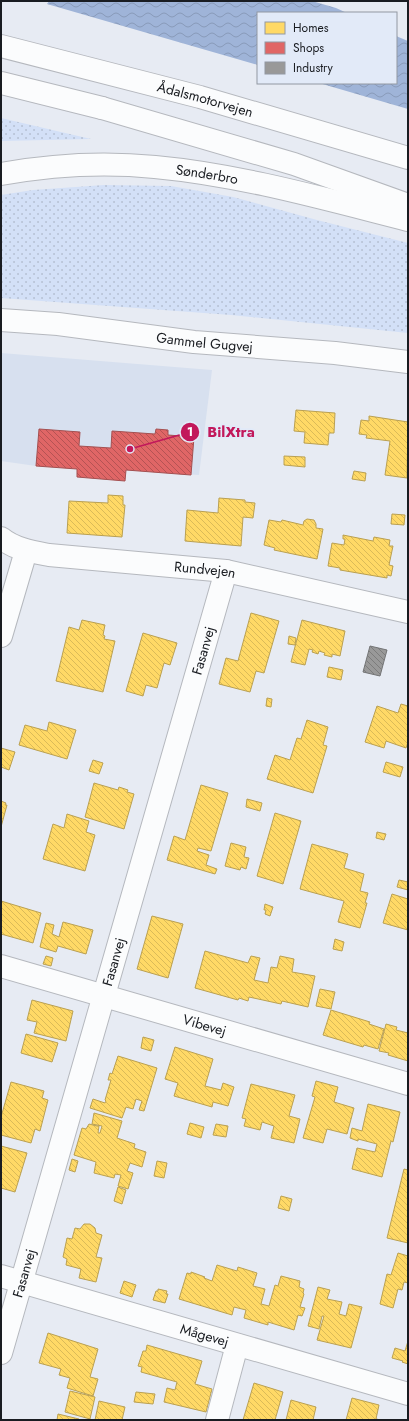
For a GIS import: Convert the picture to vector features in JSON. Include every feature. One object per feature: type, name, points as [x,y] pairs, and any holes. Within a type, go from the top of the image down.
[{"type":"main road","name":"Ådalsmotorvejen","points":[[1,46],[200,97],[408,158]]},
{"type":"main road","points":[[1,82],[102,108],[294,164],[408,205]]},
{"type":"main road","name":"Sønderbro","points":[[1,174],[58,167],[111,164],[155,167],[206,173],[286,189],[408,220]]},
{"type":"main road","name":"Gammel Gugvej","points":[[1,320],[58,324],[194,342],[335,352],[408,362]]},
{"type":"main road","name":"Rundvejen","points":[[1,538],[26,551],[49,555],[226,571],[408,612]]},
{"type":"main road","points":[[1,636],[26,551]]},
{"type":"main road","name":"Fasanvej","points":[[1,1354],[226,571]]},
{"type":"main road","name":"Vibevej","points":[[1,966],[408,1084]]},
{"type":"main road","name":"Mågevej","points":[[1,1276],[408,1394]]},
{"type":"main road","points":[[217,1420],[237,1345]]},
{"type":"shaded area","points":[[1,118],[91,139],[1,141]]},
{"type":"shaded area","points":[[104,185],[171,186],[233,197],[408,243],[408,333],[231,315],[1,298],[1,195],[33,190]]},
{"type":"shaded area","points":[[1,353],[212,370],[199,475],[126,470],[125,481],[77,477],[77,469],[36,466],[1,461]]},
{"type":"water","points":[[49,1],[312,1],[345,12],[257,12],[257,65],[47,4]]},
{"type":"water","points":[[397,36],[408,41],[408,109],[322,84],[397,84]]},
{"type":"building: Homes","points":[[296,410],[335,413],[334,433],[329,433],[328,445],[304,443],[305,432],[294,431]]},
{"type":"building: Homes","points":[[369,416],[408,422],[407,478],[385,475],[390,441],[366,438],[367,435],[359,434],[361,420],[369,421]]},
{"type":"building: Homes","points":[[284,456],[305,457],[305,467],[284,465]]},
{"type":"building: Homes","points":[[354,471],[366,473],[365,481],[352,479]]},
{"type":"building: Homes","points":[[108,495],[123,496],[123,505],[125,505],[122,537],[67,533],[69,501],[108,503]]},
{"type":"building: Homes","points":[[219,498],[245,500],[245,502],[255,503],[253,518],[243,517],[241,546],[185,541],[187,510],[218,513]]},
{"type":"building: Homes","points":[[392,514],[405,515],[404,525],[391,524]]},
{"type":"building: Homes","points":[[307,519],[314,520],[316,528],[323,529],[317,559],[274,550],[275,548],[264,545],[269,520],[281,522],[282,520],[303,525],[304,521]]},
{"type":"building: Homes","points":[[343,535],[373,541],[374,537],[390,540],[389,546],[393,546],[389,565],[393,566],[391,576],[387,575],[387,578],[340,570],[340,568],[328,566],[332,543],[344,545],[345,539],[343,539]]},
{"type":"building: Homes","points":[[251,613],[279,621],[264,673],[256,671],[250,692],[219,684],[226,658],[238,661]]},
{"type":"building: Homes","points":[[82,620],[105,625],[103,635],[105,636],[104,639],[115,641],[103,692],[56,681],[69,627],[79,630]]},
{"type":"building: Homes","points":[[302,620],[345,631],[340,656],[332,654],[332,657],[324,655],[325,653],[319,651],[318,654],[309,649],[305,665],[291,662]]},
{"type":"building: Homes","points":[[143,633],[177,643],[170,665],[164,663],[157,688],[146,685],[143,696],[126,691]]},
{"type":"building: Homes","points":[[289,636],[296,638],[295,645],[288,644]]},
{"type":"building: Homes","points":[[329,667],[343,670],[341,680],[327,677]]},
{"type":"building: Homes","points":[[267,698],[272,699],[271,707],[266,706]]},
{"type":"building: Homes","points":[[401,704],[408,706],[408,742],[406,748],[386,741],[384,748],[365,742],[377,706],[398,713]]},
{"type":"building: Homes","points":[[307,720],[328,727],[323,745],[327,746],[313,793],[267,779],[275,755],[290,760],[297,738],[301,739]]},
{"type":"building: Homes","points":[[49,722],[76,730],[67,759],[19,745],[25,725],[47,731]]},
{"type":"building: Homes","points":[[1,748],[15,752],[9,770],[1,767]]},
{"type":"building: Homes","points":[[93,760],[103,763],[99,774],[89,771]]},
{"type":"building: Homes","points":[[386,762],[403,767],[400,777],[383,772]]},
{"type":"building: Homes","points":[[94,783],[118,790],[119,787],[134,794],[124,829],[85,817]]},
{"type":"building: Homes","points":[[201,785],[228,793],[211,851],[198,848],[197,851],[209,855],[206,865],[217,869],[215,874],[167,860],[174,836],[185,840]]},
{"type":"building: Homes","points":[[247,799],[262,803],[260,811],[246,807]]},
{"type":"building: Homes","points":[[1,801],[7,805],[1,827]]},
{"type":"building: Homes","points":[[275,813],[301,821],[283,884],[257,876]]},
{"type":"building: Homes","points":[[67,814],[89,821],[86,832],[95,835],[85,871],[43,859],[53,824],[64,828]]},
{"type":"building: Homes","points":[[377,832],[386,834],[384,840],[376,838]]},
{"type":"building: Homes","points":[[231,843],[246,847],[244,857],[249,858],[246,869],[241,867],[240,870],[225,866]]},
{"type":"building: Homes","points":[[312,844],[348,854],[344,868],[364,874],[360,891],[368,893],[365,903],[367,903],[360,928],[338,922],[344,901],[300,889]]},
{"type":"building: Homes","points":[[399,880],[408,882],[408,890],[397,887]]},
{"type":"building: Homes","points":[[392,894],[408,899],[408,930],[383,923]]},
{"type":"building: Homes","points":[[1,901],[41,913],[33,943],[1,934]]},
{"type":"building: Homes","points":[[265,904],[273,907],[270,916],[265,914]]},
{"type":"building: Homes","points":[[152,916],[183,924],[168,978],[137,969]]},
{"type":"building: Homes","points":[[63,922],[93,930],[86,954],[58,946],[56,952],[40,947],[46,923],[54,925],[52,934],[59,937]]},
{"type":"building: Homes","points":[[335,939],[344,942],[342,951],[333,949]]},
{"type":"building: Homes","points":[[205,951],[248,963],[251,956],[260,958],[254,980],[268,983],[271,967],[277,968],[280,956],[294,959],[292,972],[315,976],[308,1007],[282,1001],[281,1004],[249,997],[248,1001],[239,998],[238,1000],[195,988]]},
{"type":"building: Homes","points":[[46,956],[53,958],[51,966],[43,964]]},
{"type":"building: Homes","points":[[320,989],[335,992],[331,1009],[316,1006]]},
{"type":"building: Homes","points":[[32,1000],[73,1011],[66,1041],[34,1033],[37,1022],[27,1020]]},
{"type":"building: Homes","points":[[331,1010],[370,1022],[369,1024],[384,1029],[378,1049],[364,1045],[363,1047],[323,1035]]},
{"type":"building: Homes","points":[[386,1024],[397,1027],[396,1030],[408,1033],[408,1061],[388,1055],[389,1053],[379,1051]]},
{"type":"building: Homes","points":[[26,1034],[58,1043],[52,1062],[21,1053]]},
{"type":"building: Homes","points":[[143,1037],[154,1040],[151,1051],[141,1048]]},
{"type":"building: Homes","points":[[175,1047],[213,1059],[205,1086],[221,1090],[223,1083],[234,1087],[228,1106],[213,1102],[212,1107],[174,1096],[178,1083],[165,1079]]},
{"type":"building: Homes","points":[[118,1056],[157,1068],[144,1111],[139,1110],[142,1101],[136,1099],[133,1109],[126,1107],[122,1118],[90,1108],[93,1099],[105,1103],[111,1080],[108,1080],[110,1073],[112,1074]]},
{"type":"building: Homes","points":[[316,1081],[338,1087],[334,1102],[354,1108],[347,1134],[327,1129],[323,1143],[303,1138],[315,1097],[312,1096]]},
{"type":"building: Homes","points":[[11,1082],[44,1091],[42,1098],[48,1100],[40,1131],[35,1129],[31,1143],[1,1135],[1,1117]]},
{"type":"building: Homes","points":[[251,1084],[295,1095],[289,1116],[300,1119],[294,1143],[271,1138],[274,1126],[262,1122],[260,1130],[244,1126],[246,1119],[242,1118]]},
{"type":"building: Homes","points":[[368,1104],[400,1112],[393,1142],[391,1141],[382,1177],[352,1169],[357,1148],[375,1152],[377,1144],[350,1138],[352,1128],[362,1131]]},
{"type":"building: Homes","points":[[94,1113],[122,1121],[117,1138],[135,1144],[134,1148],[146,1152],[142,1167],[130,1163],[127,1171],[133,1173],[128,1189],[118,1186],[121,1175],[115,1174],[114,1178],[94,1173],[96,1162],[74,1155],[82,1128],[86,1129],[89,1124],[99,1126],[98,1133],[100,1133],[102,1126],[92,1124]]},
{"type":"building: Homes","points":[[190,1123],[204,1127],[201,1138],[187,1134]]},
{"type":"building: Homes","points":[[216,1124],[228,1126],[226,1137],[213,1135]]},
{"type":"building: Homes","points":[[1,1146],[27,1153],[15,1192],[1,1188]]},
{"type":"building: Homes","points":[[72,1159],[78,1161],[75,1172],[69,1170]]},
{"type":"building: Homes","points":[[157,1161],[167,1163],[164,1178],[154,1176]]},
{"type":"building: Homes","points":[[404,1169],[408,1170],[408,1243],[387,1238]]},
{"type":"building: Homes","points":[[118,1187],[126,1190],[122,1204],[114,1201]]},
{"type":"building: Homes","points":[[281,1196],[292,1199],[289,1211],[278,1208]]},
{"type":"building: Homes","points":[[84,1224],[90,1224],[95,1228],[96,1233],[102,1235],[96,1257],[102,1258],[96,1282],[79,1278],[81,1269],[66,1265],[67,1259],[63,1257],[67,1238],[72,1239],[75,1228],[80,1229]]},
{"type":"building: Homes","points":[[398,1253],[408,1256],[408,1283],[404,1282],[402,1290],[398,1289],[393,1308],[380,1304],[387,1274],[391,1275]]},
{"type":"building: Homes","points":[[217,1265],[237,1271],[238,1267],[257,1273],[253,1286],[265,1289],[261,1304],[269,1306],[275,1285],[278,1286],[281,1276],[300,1281],[299,1287],[304,1289],[304,1294],[300,1307],[305,1308],[302,1316],[298,1315],[294,1330],[268,1322],[268,1325],[244,1318],[246,1310],[234,1307],[232,1315],[179,1299],[187,1273],[191,1274],[191,1272],[212,1281]]},
{"type":"building: Homes","points":[[124,1281],[136,1285],[132,1297],[120,1293]]},
{"type":"building: Homes","points":[[318,1287],[330,1290],[327,1299],[342,1302],[339,1314],[346,1316],[349,1304],[362,1307],[351,1348],[317,1340],[324,1316],[322,1316],[319,1329],[308,1326]]},
{"type":"building: Homes","points":[[158,1289],[167,1291],[166,1294],[168,1294],[165,1303],[153,1300]]},
{"type":"building: Homes","points":[[48,1333],[98,1349],[90,1377],[98,1379],[93,1396],[67,1388],[70,1378],[59,1375],[61,1369],[39,1363]]},
{"type":"building: Homes","points":[[408,1341],[408,1364],[392,1358],[395,1348],[405,1351]]},
{"type":"building: Homes","points":[[147,1345],[202,1361],[195,1384],[212,1389],[206,1412],[164,1402],[167,1388],[175,1390],[177,1382],[141,1372],[142,1367],[138,1366],[143,1351],[146,1351]]},
{"type":"building: Homes","points":[[254,1383],[283,1392],[275,1420],[243,1420]]},
{"type":"building: Homes","points":[[70,1391],[95,1397],[90,1419],[65,1412]]},
{"type":"building: Homes","points":[[136,1392],[155,1394],[153,1404],[134,1402]]},
{"type":"building: Homes","points":[[352,1398],[379,1405],[376,1419],[381,1420],[346,1420]]},
{"type":"building: Homes","points":[[291,1400],[316,1407],[313,1420],[286,1420]]},
{"type":"building: Homes","points":[[99,1401],[125,1407],[122,1420],[95,1420]]},
{"type":"building: Homes","points":[[58,1414],[79,1419],[79,1420],[57,1420]]},
{"type":"building: Shops","points":[[39,429],[80,432],[79,446],[111,448],[112,431],[155,434],[156,429],[168,430],[168,435],[194,437],[191,475],[126,470],[125,481],[77,477],[77,469],[36,466]]},
{"type":"building: Industry","points":[[370,646],[387,650],[380,676],[363,672]]},
{"type":"place","name":"BilXtra","points":[[130,449]]}]
